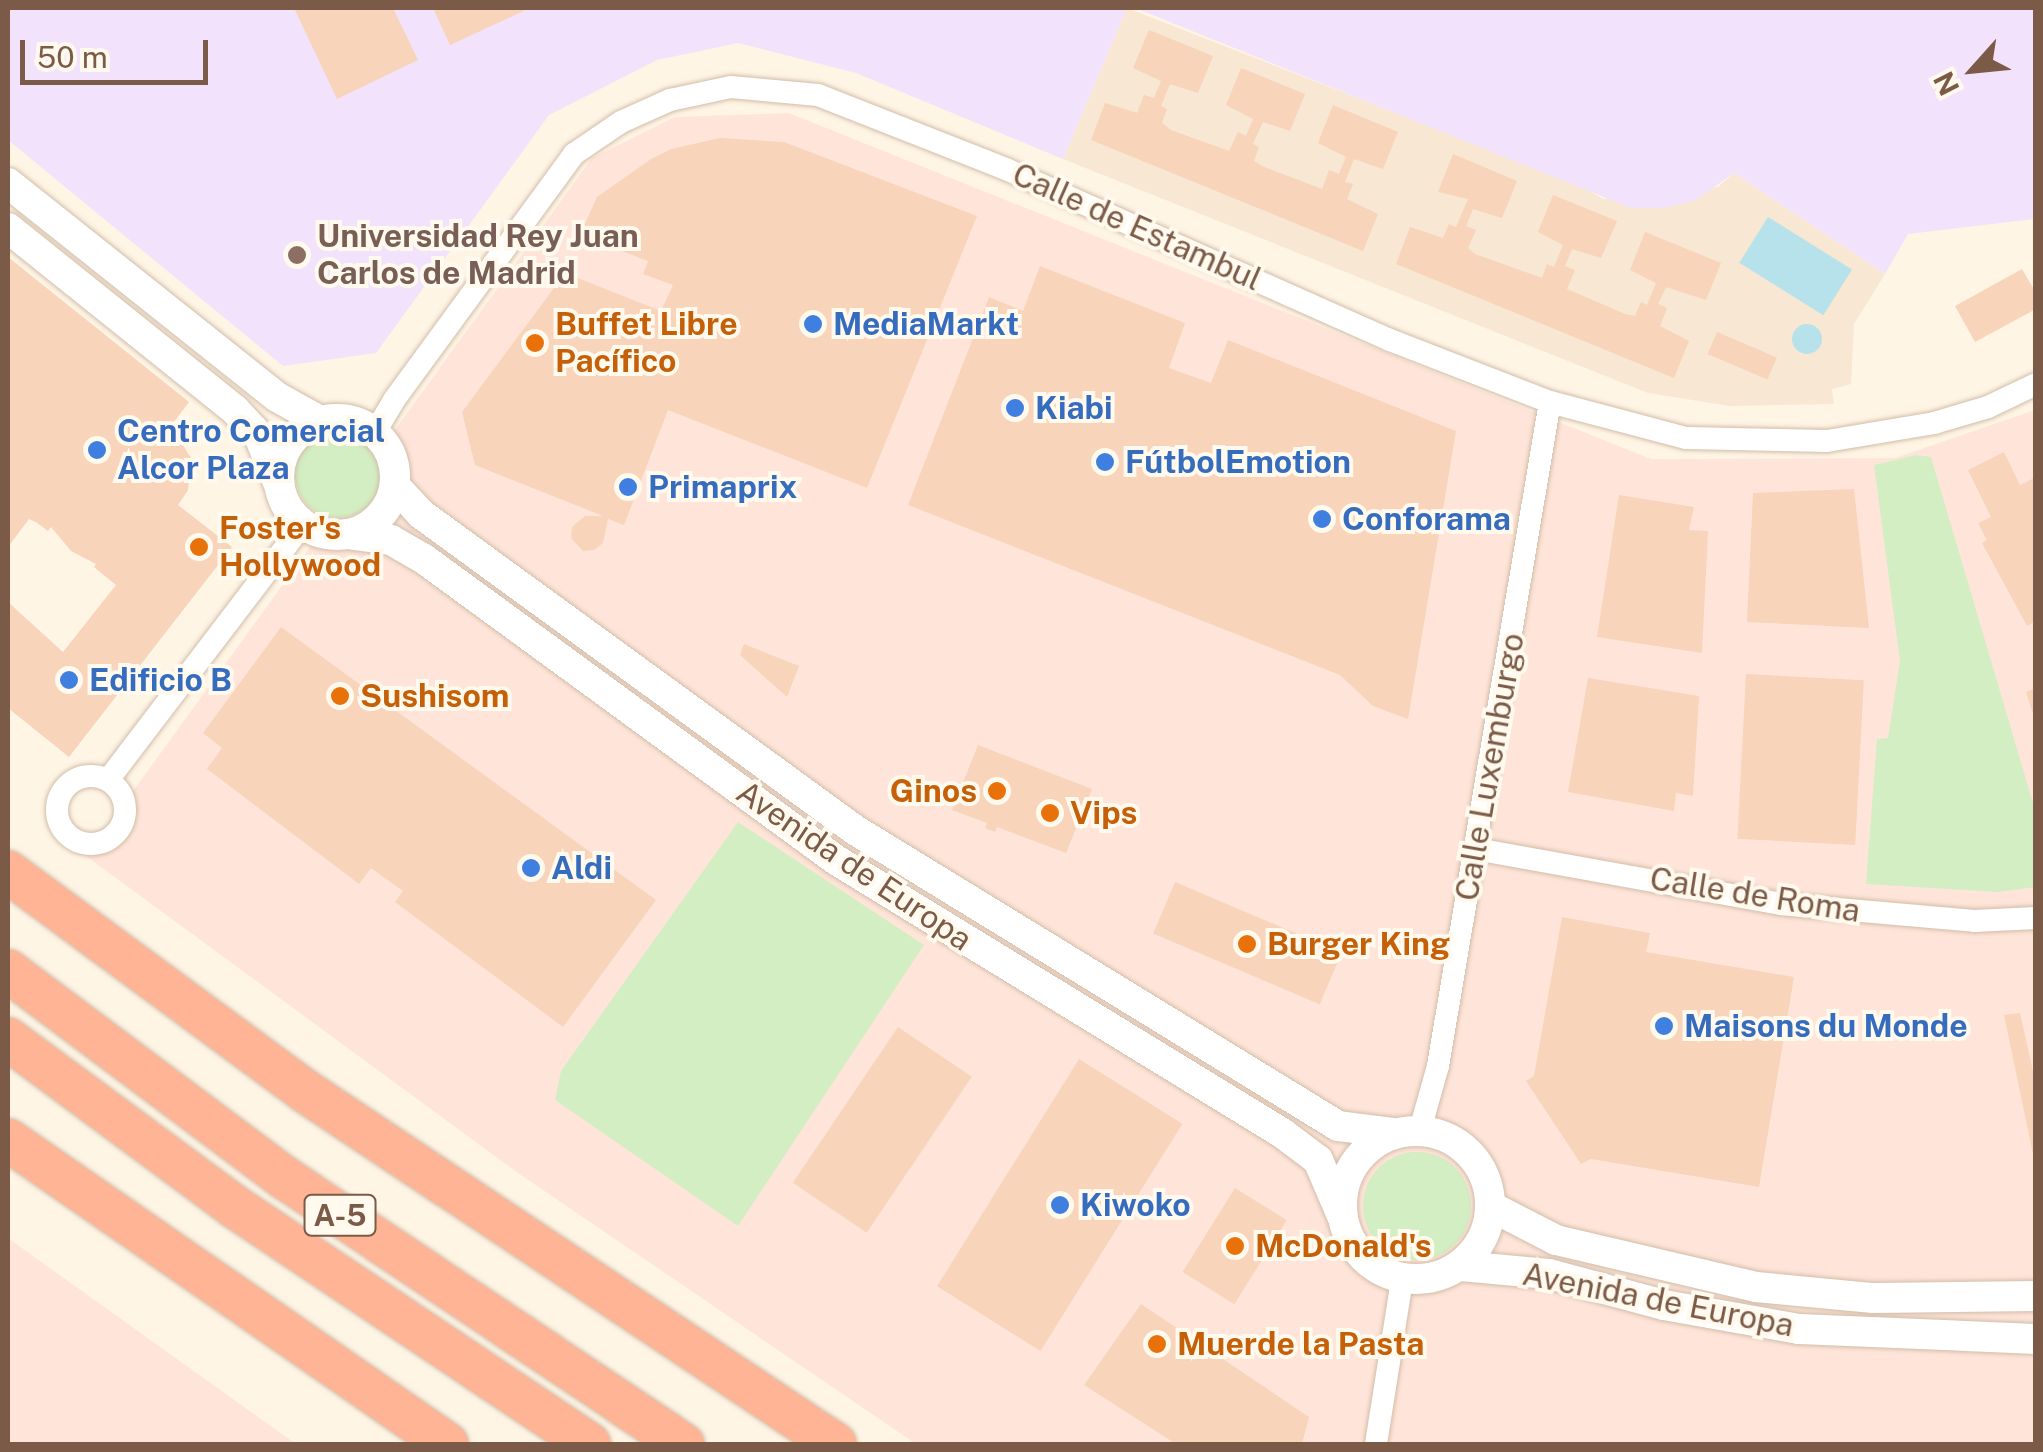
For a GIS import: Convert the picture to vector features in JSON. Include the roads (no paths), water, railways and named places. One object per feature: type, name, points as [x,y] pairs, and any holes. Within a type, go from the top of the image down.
[{"type":"highway","points":[[8,872],[305,1091],[836,1444]]},
{"type":"highway","name":"A-5","points":[[8,970],[285,1178],[683,1444]]},
{"type":"highway","name":"A-5","points":[[8,1038],[232,1204],[589,1444]]},
{"type":"highway","points":[[8,1140],[447,1444]]},
{"type":"street","name":"Calle de Estambul","points":[[375,432],[394,400],[574,154],[621,122],[670,100],[731,88],[818,95],[1008,170],[1390,340],[1550,402],[1686,438],[1827,441],[1934,423],[1988,407],[2036,384]]},
{"type":"street","points":[[8,183],[277,397],[320,420],[358,422],[375,432],[395,466],[395,486],[379,518],[347,534],[317,531],[303,524],[292,513],[259,436],[236,410],[8,228]]},
{"type":"street","name":"Calle Luxemburgo","points":[[1407,1132],[1438,1066],[1550,402]]},
{"type":"street","points":[[279,485],[284,453],[292,439],[320,420]]},
{"type":"street","name":"Avenida de Europa","points":[[395,486],[421,514],[855,830],[1338,1126],[1407,1132]]},
{"type":"street","points":[[108,780],[303,524]]},
{"type":"street","name":"Avenida de Europa","points":[[347,534],[391,540],[424,559],[836,860],[1282,1133],[1318,1160],[1342,1216]]},
{"type":"street","name":"Calle de Roma","points":[[1476,849],[1781,904],[1974,921],[2036,918]]},
{"type":"street","points":[[1407,1132],[1462,1146],[1487,1184],[1490,1206],[1483,1238],[1461,1266],[1428,1279],[1402,1278],[1380,1271],[1362,1257],[1342,1216],[1342,1194],[1353,1165],[1375,1142],[1407,1132]]},
{"type":"street","name":"Avenida de Europa","points":[[1490,1206],[1556,1240],[1756,1286],[1873,1298],[2036,1296]]},
{"type":"street","name":"Avenida de Europa","points":[[1461,1266],[1549,1274],[1664,1306],[1799,1329],[2036,1339]]},
{"type":"street","points":[[1376,1444],[1402,1278]]},
{"type":"water","points":[[1768,217],[1852,269],[1823,315],[1739,263]]},
{"type":"water","points":[[1807,324],[1818,328],[1822,339],[1818,350],[1807,354],[1796,350],[1792,339],[1796,328]]},
{"type":"place","name":"Universidad Rey Juan Carlos de Madrid","points":[[297,255]]},
{"type":"place","name":"MediaMarkt","points":[[813,324]]},
{"type":"place","name":"Buffet Libre Pacífico","points":[[535,343]]},
{"type":"place","name":"Kiabi","points":[[1015,408]]},
{"type":"place","name":"Centro Comercial Alcor Plaza","points":[[97,450]]},
{"type":"place","name":"FútbolEmotion","points":[[1105,462]]},
{"type":"place","name":"Primaprix","points":[[628,487]]},
{"type":"place","name":"Conforama","points":[[1322,519]]},
{"type":"place","name":"Foster's Hollywood","points":[[199,547]]},
{"type":"place","name":"Edificio B","points":[[69,680]]},
{"type":"place","name":"Sushisom","points":[[340,696]]},
{"type":"place","name":"Ginos","points":[[997,791]]},
{"type":"place","name":"Vips","points":[[1050,813]]},
{"type":"place","name":"Aldi","points":[[531,868]]},
{"type":"place","name":"Burger King","points":[[1247,944]]},
{"type":"place","name":"Maisons du Monde","points":[[1664,1026]]},
{"type":"place","name":"Kiwoko","points":[[1060,1205]]},
{"type":"place","name":"McDonald's","points":[[1235,1246]]},
{"type":"place","name":"Muerde la Pasta","points":[[1157,1344]]}]
